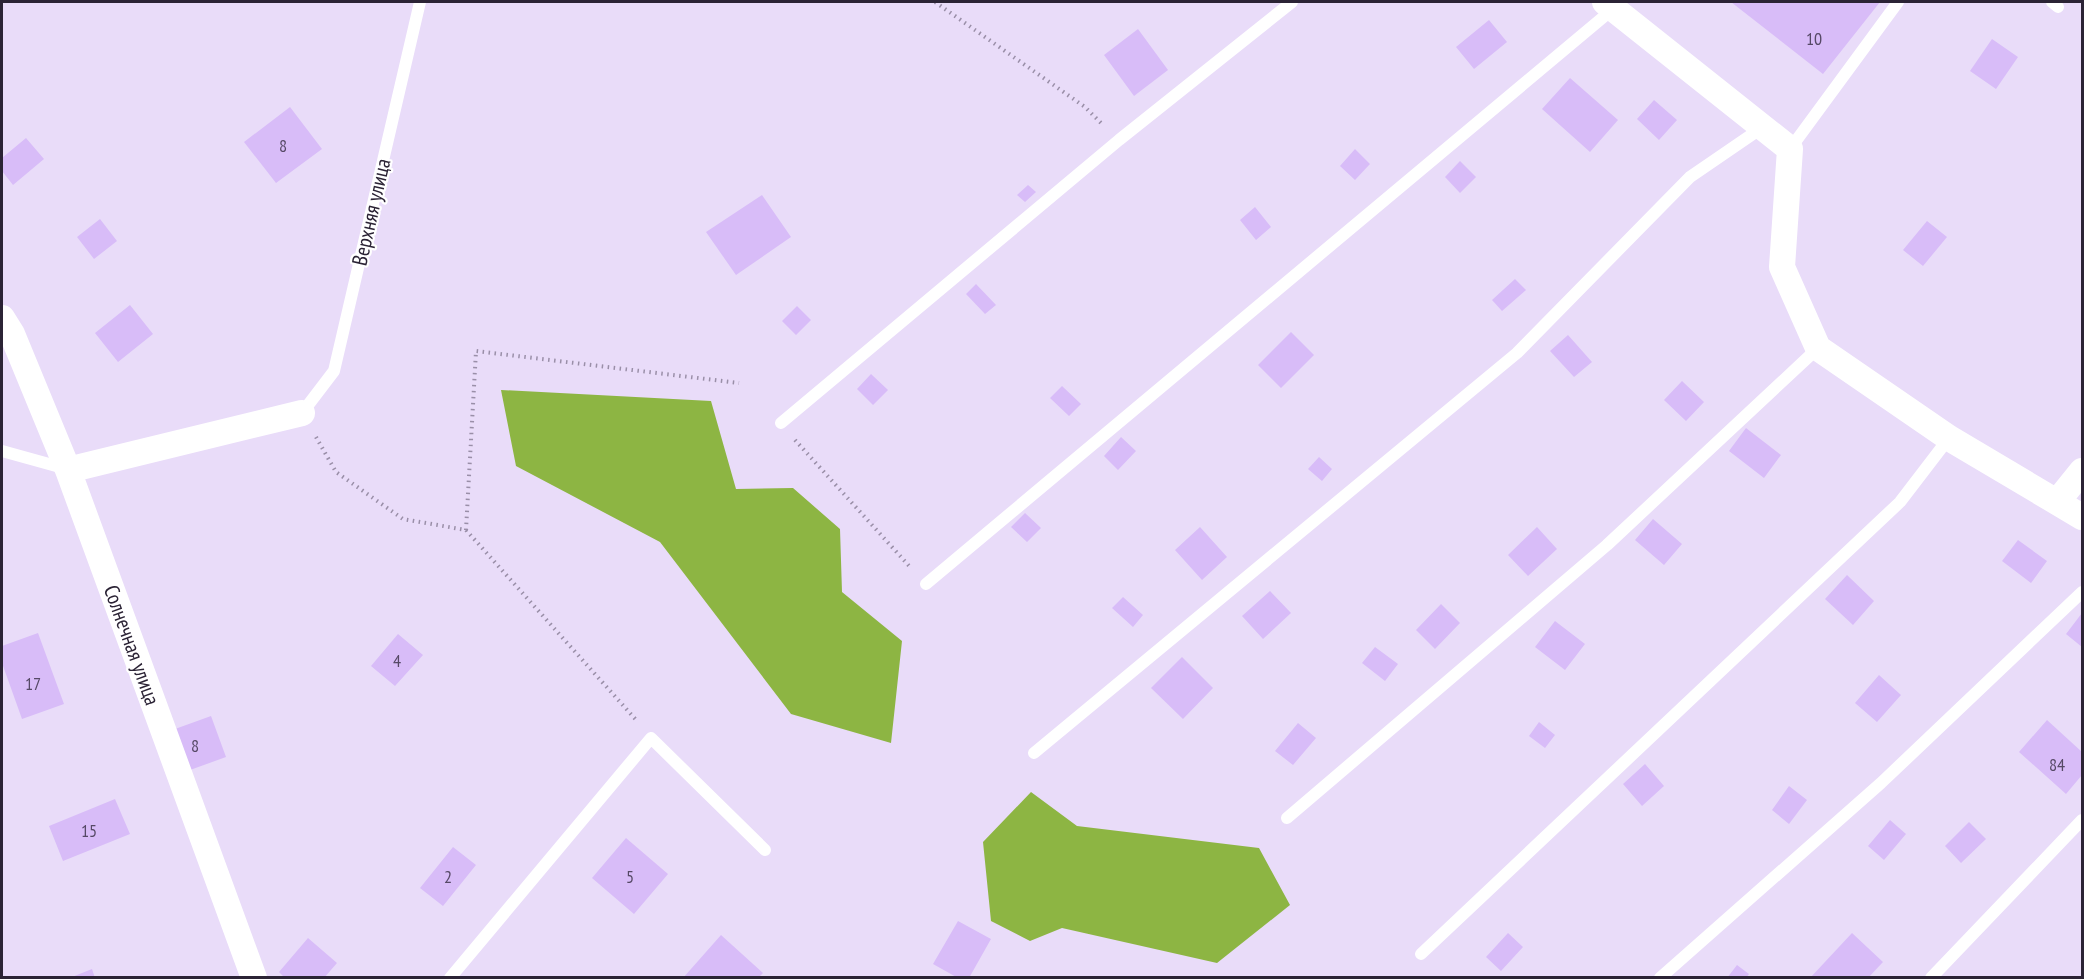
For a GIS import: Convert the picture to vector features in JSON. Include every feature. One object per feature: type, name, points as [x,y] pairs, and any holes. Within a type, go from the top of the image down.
[{"type":"street","points":[[1609,5],[1790,149],[1782,267],[1818,348],[1949,438],[2082,517]]},
{"type":"street","name":"Солнечная улица","points":[[2,318],[12,334],[68,470],[254,978]]},
{"type":"street","points":[[68,470],[302,413]]},
{"type":"street","points":[[2057,502],[2082,471]]},
{"type":"lane","name":"Верхняя улица","points":[[302,413],[334,370],[420,2]]},
{"type":"lane","points":[[781,423],[1119,140],[1292,2]]},
{"type":"lane","points":[[1790,149],[1898,2]]},
{"type":"lane","points":[[926,584],[1609,5]]},
{"type":"lane","points":[[1034,753],[1517,353],[1690,177],[1763,127]]},
{"type":"lane","points":[[1287,818],[1607,545],[1818,348]]},
{"type":"lane","points":[[1421,954],[1900,502],[1949,438]]},
{"type":"lane","points":[[2,451],[68,470]]},
{"type":"lane","points":[[1660,978],[1881,783],[2082,592]]},
{"type":"lane","points":[[450,978],[651,738],[765,850]]},
{"type":"lane","points":[[1931,978],[2082,820]]},
{"type":"path","points":[[935,2],[1085,107],[1119,140]]},
{"type":"path","points":[[466,530],[476,351],[739,383]]},
{"type":"path","points":[[302,413],[336,472],[403,519],[466,530],[651,738]]},
{"type":"path","points":[[781,423],[926,584]]},
{"type":"shaded area","points":[[501,390],[711,401],[736,489],[793,488],[840,529],[842,592],[902,641],[891,743],[791,714],[660,542],[516,466]]},
{"type":"shaded area","points":[[1031,792],[1077,826],[1259,848],[1290,905],[1217,963],[1062,928],[1030,941],[991,921],[983,842]]},
{"type":"building","points":[[1731,2],[1880,2],[1823,74]]},
{"type":"building","points":[[1489,20],[1507,42],[1474,69],[1456,47]]},
{"type":"building","points":[[1138,29],[1168,70],[1134,96],[1104,55]]},
{"type":"building","points":[[1992,39],[2018,57],[1996,89],[1970,71]]},
{"type":"building","points":[[1570,78],[1618,120],[1590,152],[1542,109]]},
{"type":"building","points":[[1654,100],[1677,120],[1659,140],[1637,119]]},
{"type":"building","points":[[290,107],[322,149],[276,183],[244,142]]},
{"type":"building","points":[[26,138],[44,159],[13,185],[2,171],[2,158]]},
{"type":"building","points":[[1355,149],[1370,164],[1355,180],[1340,166]]},
{"type":"building","points":[[1460,161],[1476,177],[1460,193],[1445,177]]},
{"type":"building","points":[[1028,185],[1036,192],[1025,202],[1017,195]]},
{"type":"building","points":[[762,195],[791,237],[736,275],[706,232]]},
{"type":"building","points":[[1255,207],[1271,227],[1256,240],[1240,220]]},
{"type":"building","points":[[100,219],[117,241],[94,259],[77,237]]},
{"type":"building","points":[[1927,221],[1947,237],[1923,266],[1903,250]]},
{"type":"building","points":[[1515,279],[1526,290],[1502,311],[1492,300]]},
{"type":"building","points":[[976,284],[996,305],[985,314],[966,294]]},
{"type":"building","points":[[130,305],[153,334],[118,362],[95,333]]},
{"type":"building","points":[[797,306],[811,320],[796,335],[782,321]]},
{"type":"building","points":[[1291,332],[1314,355],[1281,388],[1258,365]]},
{"type":"building","points":[[1568,335],[1592,362],[1574,377],[1550,351]]},
{"type":"building","points":[[871,374],[888,390],[873,405],[857,389]]},
{"type":"building","points":[[1682,381],[1704,402],[1686,421],[1664,400]]},
{"type":"building","points":[[1062,386],[1081,404],[1069,416],[1050,398]]},
{"type":"building","points":[[1746,428],[1781,455],[1764,478],[1729,451]]},
{"type":"building","points":[[1121,437],[1136,451],[1118,470],[1104,456]]},
{"type":"building","points":[[1319,457],[1332,469],[1322,481],[1308,469]]},
{"type":"building","points":[[1025,513],[1041,528],[1027,542],[1011,527]]},
{"type":"building","points":[[1653,519],[1682,544],[1664,565],[1635,540]]},
{"type":"building","points":[[1200,527],[1227,557],[1202,580],[1175,550]]},
{"type":"building","points":[[1537,527],[1557,549],[1528,576],[1508,555]]},
{"type":"building","points":[[2018,540],[2047,561],[2031,583],[2002,561]]},
{"type":"building","points":[[1847,575],[1874,601],[1853,625],[1825,599]]},
{"type":"building","points":[[1270,591],[1291,613],[1263,639],[1242,616]]},
{"type":"building","points":[[1123,597],[1143,615],[1133,627],[1112,608]]},
{"type":"building","points":[[1441,604],[1460,623],[1435,649],[1416,630]]},
{"type":"building","points":[[2082,613],[2082,647],[2066,634]]},
{"type":"building","points":[[1555,621],[1585,644],[1565,670],[1535,647]]},
{"type":"building","points":[[38,633],[64,704],[22,719],[2,663],[2,646]]},
{"type":"building","points":[[398,634],[423,655],[395,686],[371,666]]},
{"type":"building","points":[[1375,647],[1398,664],[1385,681],[1362,663]]},
{"type":"building","points":[[1182,657],[1213,688],[1183,719],[1151,688]]},
{"type":"building","points":[[1879,675],[1901,695],[1877,722],[1855,703]]},
{"type":"building","points":[[211,716],[226,757],[179,774],[164,733]]},
{"type":"building","points":[[2047,720],[2082,752],[2082,775],[2066,794],[2019,752]]},
{"type":"building","points":[[1539,722],[1555,735],[1545,748],[1529,736]]},
{"type":"building","points":[[1298,723],[1316,738],[1293,765],[1275,751]]},
{"type":"building","points":[[1645,764],[1664,786],[1642,806],[1623,784]]},
{"type":"building","points":[[1789,786],[1807,800],[1789,824],[1772,810]]},
{"type":"building","points":[[115,799],[130,834],[63,861],[49,826]]},
{"type":"building","points":[[1890,820],[1906,834],[1884,860],[1868,846]]},
{"type":"building","points":[[1969,822],[1986,839],[1961,863],[1945,846]]},
{"type":"building","points":[[626,838],[668,874],[634,914],[592,878]]},
{"type":"building","points":[[453,847],[476,865],[443,906],[420,888]]},
{"type":"building","points":[[958,921],[991,939],[969,978],[958,978],[933,964]]},
{"type":"building","points":[[1508,933],[1523,947],[1501,971],[1486,957]]},
{"type":"building","points":[[1852,933],[1883,962],[1868,978],[1810,978]]},
{"type":"building","points":[[721,935],[763,973],[758,978],[683,978]]},
{"type":"building","points":[[308,938],[337,963],[324,978],[285,978],[279,972]]},
{"type":"building","points":[[1737,965],[1749,974],[1746,978],[1727,978]]},
{"type":"building","points":[[92,969],[95,978],[72,978],[72,977]]}]
